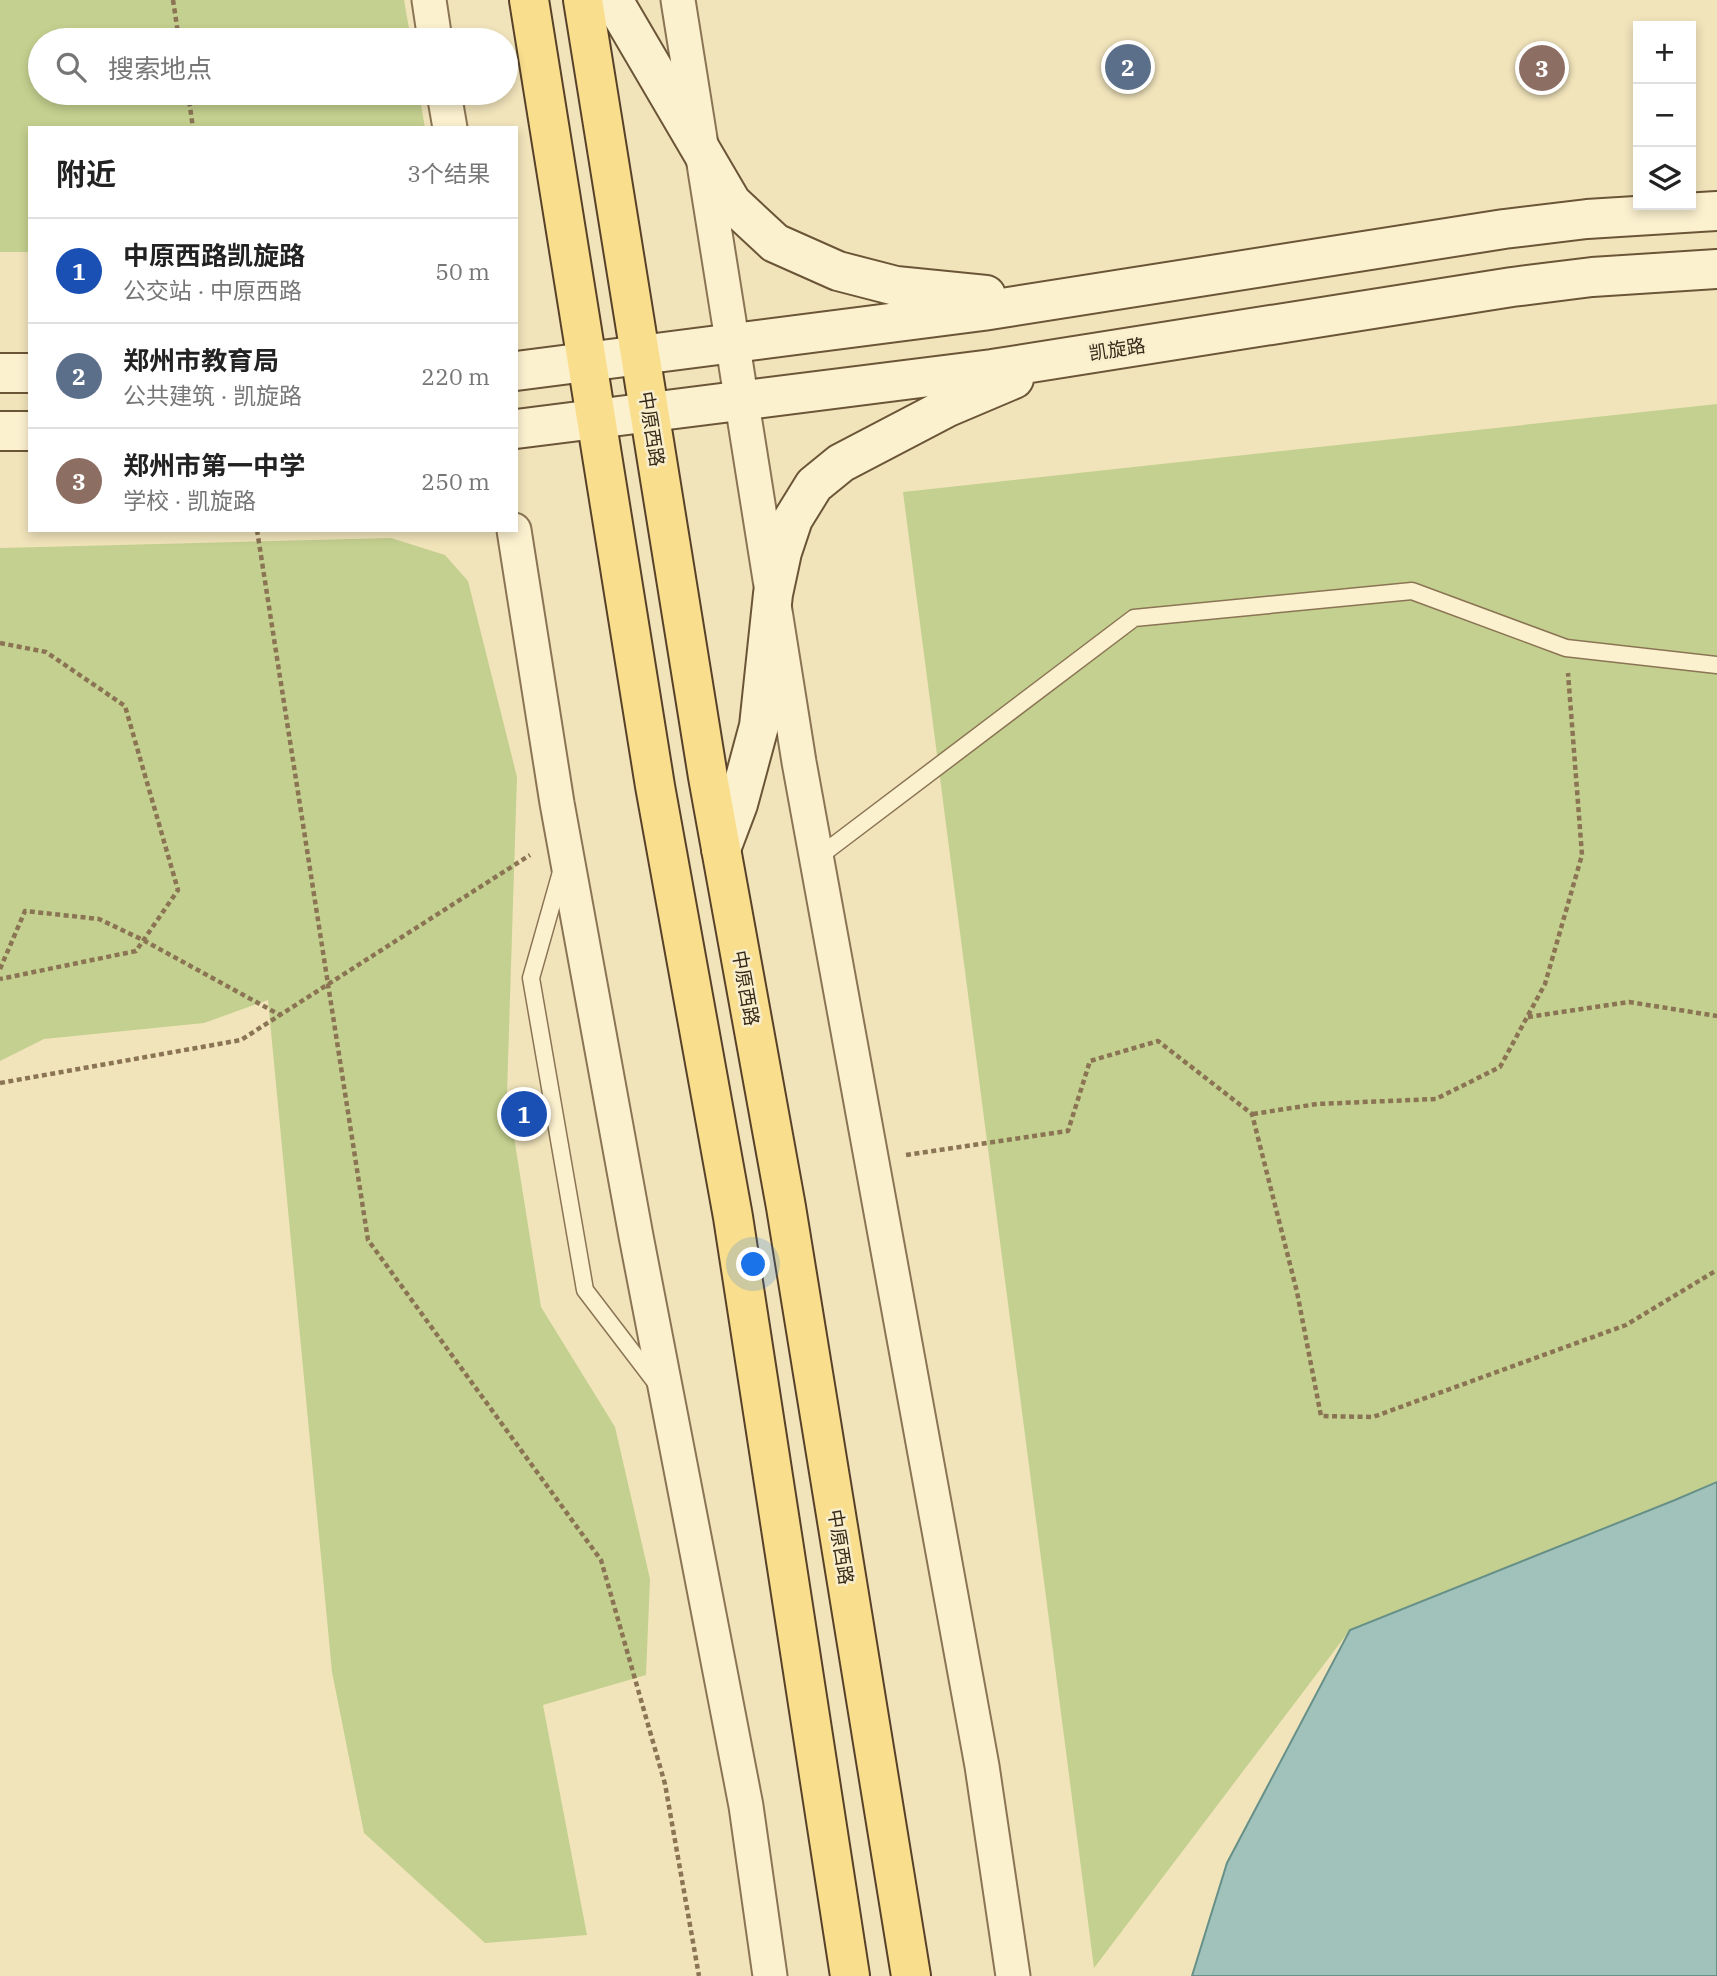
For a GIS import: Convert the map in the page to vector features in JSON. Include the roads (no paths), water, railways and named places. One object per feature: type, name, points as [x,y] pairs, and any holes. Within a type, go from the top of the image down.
[{"type":"main road","points":[[528,0],[655,786],[733,1217],[850,1976]]},
{"type":"main road","name":"中原西路","points":[[583,0],[721,849],[786,1207],[911,1976]]},
{"type":"main road","points":[[613,0],[732,203],[775,243],[838,271],[896,285],[1058,300]]},
{"type":"main road","points":[[518,371],[983,312],[1504,229],[1587,219],[1717,211]]},
{"type":"main road","name":"凯旋路","points":[[518,429],[992,369],[1512,287],[1592,277],[1717,269]]},
{"type":"main road","points":[[721,849],[738,804],[759,726],[773,594],[782,552],[793,519],[814,485],[841,463],[948,407],[1065,357]]},
{"type":"main road","points":[[0,373],[28,373]]},
{"type":"main road","points":[[0,431],[28,431]]},
{"type":"street","points":[[429,0],[434,28]]},
{"type":"street","points":[[678,0],[817,858],[982,1766],[1013,1976]]},
{"type":"street","points":[[446,105],[450,126]]},
{"type":"street","points":[[514,532],[565,843],[746,1806],[770,1976]]},
{"type":"lane","points":[[817,858],[1134,618],[1412,591],[1566,648],[1717,665]]},
{"type":"lane","points":[[565,843],[531,978],[585,1290],[667,1396]]},
{"type":"water","points":[[1717,1482],[1717,1976],[1192,1976],[1227,1863],[1350,1630]]},
{"type":"place","name":"郑州市教育局","points":[[1128,67]]},
{"type":"place","name":"郑州市第一中学","points":[[1542,68]]},
{"type":"place","name":"中原西路凯旋路","points":[[524,1114]]}]
